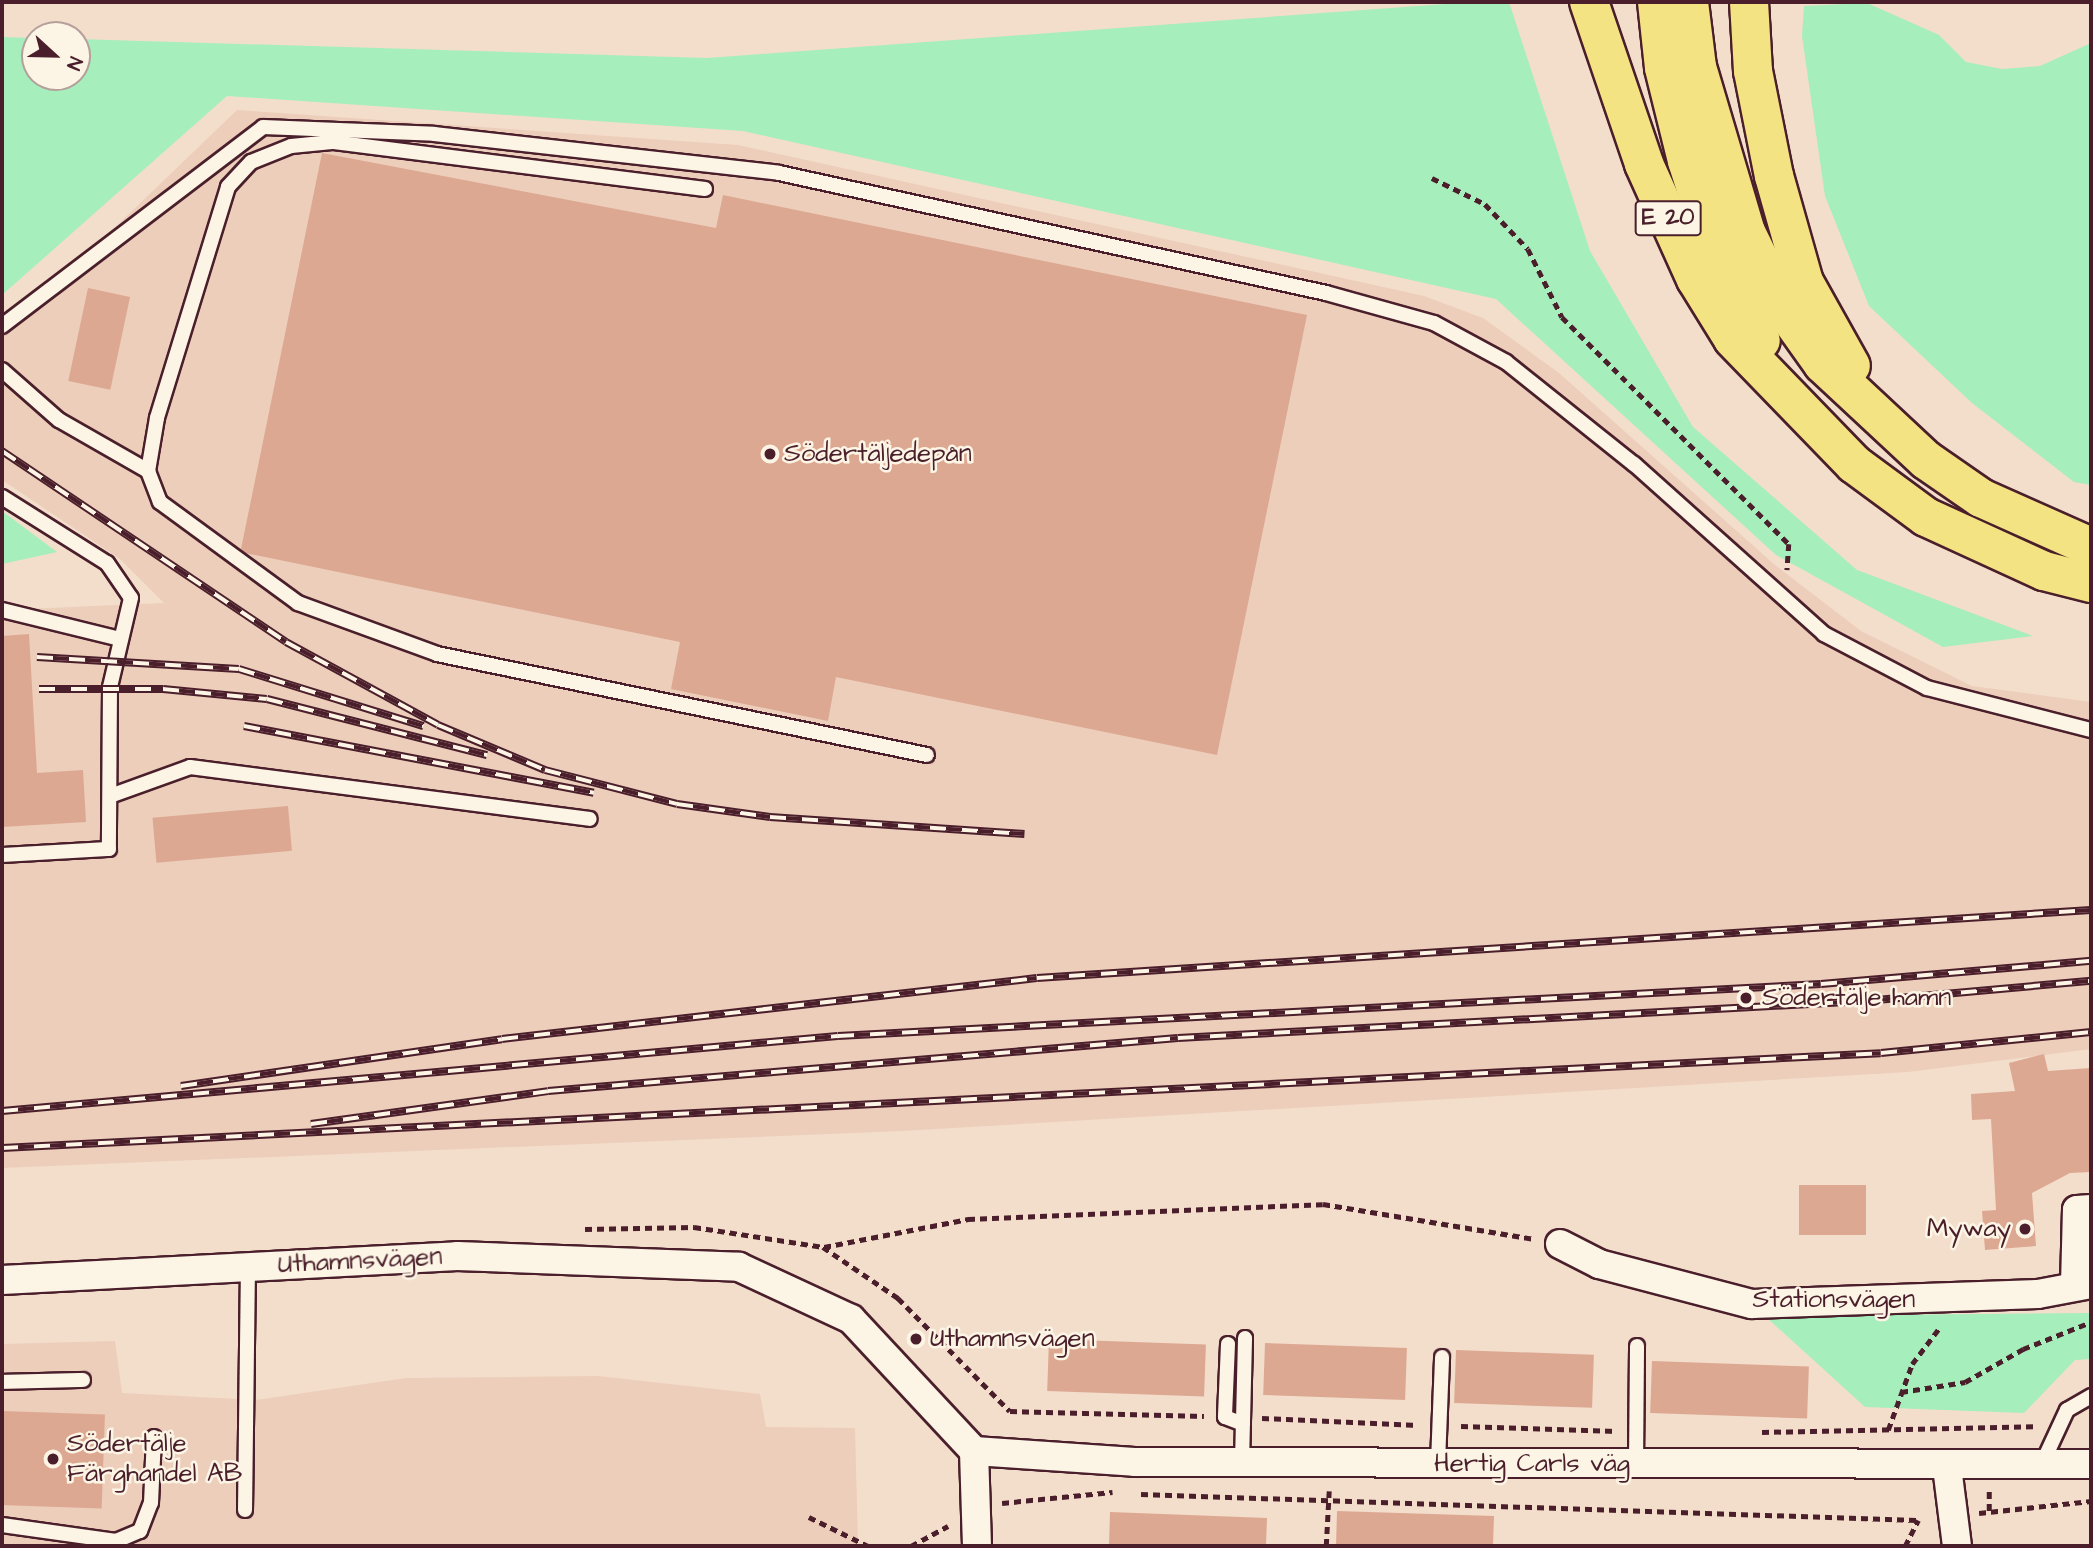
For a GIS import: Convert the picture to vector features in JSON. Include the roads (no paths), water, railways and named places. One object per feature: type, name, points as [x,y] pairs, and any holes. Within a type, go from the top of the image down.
[{"type":"highway","name":"E 20","points":[[1589,2],[1644,164],[1696,279],[1733,339],[1854,464],[1926,517],[2032,566],[2091,583]]},
{"type":"highway","points":[[1657,2],[1664,68],[1717,254],[1798,406]]},
{"type":"highway","points":[[1689,2],[1697,67],[1746,232],[1783,307],[1823,364],[1885,421],[1981,498],[2091,547]]},
{"type":"highway","points":[[1749,2],[1753,71],[1804,282],[1885,421]]},
{"type":"street","name":"Stationsvägen","points":[[1560,1244],[1612,1268],[1752,1304],[1962,1298],[2083,1284],[2077,1210],[2091,1209]]},
{"type":"street","name":"Uthamnsvägen","points":[[2,1280],[457,1256],[739,1267],[851,1319],[974,1451]]},
{"type":"street","name":"Hertig Carls väg","points":[[974,1451],[1242,1462],[1947,1467],[2091,1464]]},
{"type":"street","points":[[974,1451],[977,1546]]},
{"type":"street","points":[[1947,1467],[1956,1518],[1957,1546]]},
{"type":"lane","points":[[2,326],[263,127],[434,134],[779,173],[1326,293],[1434,323],[1506,362],[1634,464],[1824,634],[1927,688],[2091,730]]},
{"type":"lane","points":[[705,189],[332,142],[291,146],[251,162],[228,187],[157,418],[148,471],[160,502],[203,540],[298,603],[370,632],[437,654],[928,755]]},
{"type":"lane","points":[[2,370],[59,420],[148,471]]},
{"type":"lane","points":[[2,497],[107,563],[131,598],[110,687],[109,849],[2,855]]},
{"type":"lane","points":[[2,610],[120,639]]},
{"type":"lane","points":[[110,796],[162,772],[190,767],[590,819]]},
{"type":"lane","points":[[245,1510],[248,1267]]},
{"type":"lane","points":[[1242,1462],[1245,1338]]},
{"type":"lane","points":[[1228,1343],[1225,1417],[1243,1421]]},
{"type":"lane","points":[[1636,1464],[1637,1346]]},
{"type":"lane","points":[[1438,1463],[1442,1357]]},
{"type":"lane","points":[[2,1382],[83,1380]]},
{"type":"lane","points":[[2040,1466],[2067,1410],[2091,1396]]},
{"type":"lane","points":[[2,1525],[116,1541],[140,1531],[151,1503],[154,1437]]},
{"type":"railway","points":[[2,451],[286,642],[438,725],[545,770],[677,804],[770,817],[1024,834]]},
{"type":"railway","points":[[37,657],[239,669],[423,726]]},
{"type":"railway","points":[[39,689],[163,689],[267,699],[487,755]]},
{"type":"railway","points":[[244,726],[594,793]]},
{"type":"railway","points":[[181,1086],[502,1039],[1037,978],[2091,910]]},
{"type":"railway","points":[[2,1111],[838,1036],[1821,984],[2091,961]]},
{"type":"railway","points":[[311,1124],[548,1091],[1178,1038],[1865,1001],[2091,981]]},
{"type":"railway","points":[[2,1148],[1881,1053],[2091,1032]]},
{"type":"place","name":"Södertäljedepån","points":[[770,454]]},
{"type":"place","name":"Södertälje hamn","points":[[1746,998]]},
{"type":"place","name":"Myway","points":[[2025,1229]]},
{"type":"place","name":"Uthamnsvägen","points":[[916,1339]]},
{"type":"place","name":"Södertälje Färghandel AB","points":[[53,1459]]}]
